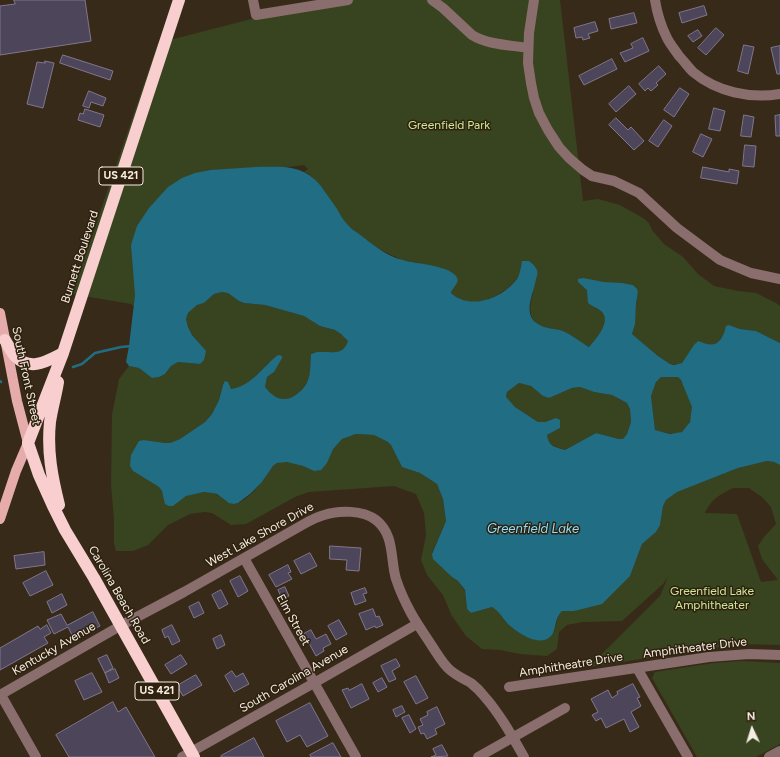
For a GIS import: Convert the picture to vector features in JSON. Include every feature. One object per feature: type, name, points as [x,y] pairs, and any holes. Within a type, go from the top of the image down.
[{"type":"highway","name":"Burnett Boulevard","points":[[28,443],[63,353],[179,0]]},
{"type":"highway","points":[[5,340],[14,355],[22,361],[32,364],[46,362],[63,353]]},
{"type":"highway","points":[[63,353],[50,422],[49,452],[52,477],[65,530]]},
{"type":"highway","name":"Carolina Beach Road","points":[[28,443],[39,475],[65,530],[120,626],[189,755]]},
{"type":"main road","name":"South Front Street","points":[[0,313],[17,401],[28,443]]},
{"type":"main road","name":"Burnett Boulevard","points":[[0,519],[16,471],[28,443]]},
{"type":"street","points":[[253,0],[256,15],[348,0]]},
{"type":"street","points":[[432,0],[443,8],[472,35],[481,40],[528,48]]},
{"type":"street","points":[[534,0],[528,48],[530,83],[539,113],[559,147],[569,158],[592,176],[614,181],[639,193],[677,228],[720,260],[751,273],[780,279]]},
{"type":"street","points":[[528,48],[542,0]]},
{"type":"street","points":[[655,0],[661,25],[667,39],[694,72],[723,89],[740,94],[753,96],[771,96],[780,94]]},
{"type":"street","name":"West Lake Shore Drive","points":[[120,626],[184,592],[304,524],[324,515],[340,512],[356,512],[364,514],[376,521],[385,530],[388,536],[396,580],[402,596],[417,624],[446,666],[457,676],[471,684],[494,708],[524,757]]},
{"type":"street","name":"Elm Street","points":[[244,558],[356,757]]},
{"type":"street","name":"South Carolina Avenue","points":[[189,755],[417,624]]},
{"type":"street","name":"Kentucky Avenue","points":[[1,695],[120,626]]},
{"type":"street","name":"Amphitheater Drive","points":[[637,668],[723,655],[780,655]]},
{"type":"street","points":[[637,668],[688,757]]},
{"type":"street","name":"Amphitheatre Drive","points":[[509,687],[637,668]]},
{"type":"street","points":[[1,695],[36,757]]},
{"type":"street","points":[[478,757],[566,708]]},
{"type":"street","points":[[769,757],[780,751]]},
{"type":"green space","name":"Greenfield Park","points":[[340,0],[560,0],[583,201],[598,199],[620,205],[643,218],[649,223],[652,230],[664,244],[683,257],[698,274],[714,286],[756,293],[776,303],[780,306],[780,343],[756,331],[740,329],[729,325],[721,339],[715,344],[708,345],[698,341],[682,363],[670,364],[632,334],[638,292],[633,285],[592,280],[595,308],[603,313],[605,322],[601,331],[589,347],[565,332],[547,328],[536,322],[530,309],[533,292],[519,275],[516,280],[505,290],[491,298],[484,301],[468,302],[451,293],[452,290],[441,268],[402,260],[372,245],[346,224],[321,186],[309,174],[304,172],[308,169],[304,165],[234,174],[155,323],[131,304],[72,294],[158,43],[271,14]]},
{"type":"green space","name":"Greenfield Lake Amphitheater","points":[[222,292],[228,293],[244,303],[265,305],[304,316],[320,326],[335,330],[348,341],[342,350],[335,352],[317,352],[311,354],[310,374],[305,386],[297,394],[288,399],[276,397],[265,387],[267,377],[274,372],[269,362],[252,379],[242,386],[232,389],[223,385],[219,400],[212,414],[205,422],[180,439],[170,443],[144,440],[133,471],[159,487],[173,506],[186,496],[207,492],[216,494],[228,502],[235,504],[238,503],[253,492],[273,467],[280,462],[301,465],[314,471],[327,463],[332,449],[342,439],[356,434],[374,435],[391,445],[402,467],[420,473],[437,484],[443,499],[446,521],[432,553],[452,577],[458,581],[465,591],[467,609],[471,613],[492,607],[509,625],[526,636],[537,640],[554,632],[558,617],[562,610],[574,611],[630,576],[642,544],[656,532],[660,525],[663,506],[666,500],[676,492],[738,468],[767,461],[774,462],[780,465],[780,645],[739,644],[589,667],[660,596],[668,577],[663,584],[622,621],[582,622],[567,625],[559,632],[557,649],[547,656],[482,649],[466,636],[452,616],[443,595],[427,575],[421,560],[426,535],[424,513],[416,494],[394,486],[309,492],[295,497],[246,524],[231,525],[212,513],[205,512],[190,514],[168,525],[148,545],[133,551],[116,551],[114,543],[114,519],[111,484],[112,415],[119,379],[129,366],[139,368],[152,378],[165,374],[171,366],[178,362],[200,364],[205,351],[192,335],[186,319],[188,313],[197,305],[204,303],[214,294]],"holes":[[[733,488],[749,488],[762,497],[771,507],[776,524],[758,546],[762,559],[778,580],[761,582],[737,514],[705,513],[710,504],[724,493]]]},
{"type":"green space","points":[[661,377],[678,377],[684,386],[692,407],[691,417],[687,428],[676,434],[655,430],[651,396],[656,382]]},
{"type":"green space","points":[[519,383],[531,386],[543,396],[549,398],[572,388],[580,387],[594,392],[612,395],[627,403],[630,409],[631,422],[627,434],[623,439],[619,439],[596,433],[565,450],[555,447],[549,442],[547,435],[560,428],[556,418],[545,422],[538,422],[515,407],[506,398],[507,392]]},
{"type":"green space","points":[[741,661],[780,663],[780,744],[756,757],[697,757],[652,678],[655,672],[714,663]]},
{"type":"water","name":"Greenfield Lake","points":[[284,167],[299,170],[307,174],[321,186],[344,221],[353,229],[391,256],[438,267],[451,272],[457,277],[458,280],[451,293],[467,301],[486,300],[503,292],[517,279],[520,273],[522,261],[529,261],[537,270],[537,276],[530,301],[531,317],[537,324],[563,331],[589,347],[602,330],[605,321],[602,312],[588,303],[587,290],[578,282],[578,279],[583,278],[633,285],[638,292],[635,324],[632,334],[670,364],[674,365],[682,363],[698,341],[715,344],[721,339],[726,326],[729,325],[740,329],[756,331],[780,343],[780,465],[767,461],[738,468],[677,492],[666,500],[663,506],[660,525],[656,532],[642,544],[630,576],[602,604],[574,611],[562,611],[557,618],[551,636],[541,640],[529,638],[518,632],[492,607],[471,613],[467,609],[465,590],[458,581],[433,559],[432,554],[446,521],[443,499],[437,484],[420,473],[402,467],[391,445],[374,435],[356,434],[342,439],[333,449],[327,463],[321,470],[314,471],[303,466],[287,462],[277,463],[273,466],[262,482],[238,503],[229,503],[217,494],[204,492],[186,496],[173,506],[165,504],[162,491],[159,487],[133,471],[130,466],[131,455],[139,441],[144,440],[170,443],[180,439],[205,422],[212,414],[219,400],[225,381],[228,382],[231,389],[245,384],[278,355],[282,356],[282,358],[274,372],[267,377],[265,387],[276,397],[288,399],[297,394],[305,386],[310,374],[311,354],[317,352],[335,352],[342,350],[348,341],[335,330],[320,326],[304,316],[265,305],[244,303],[228,293],[222,292],[214,294],[204,303],[197,305],[188,313],[186,319],[192,335],[206,351],[204,360],[200,364],[178,362],[171,366],[165,374],[152,378],[139,368],[129,366],[126,362],[135,295],[131,245],[137,226],[149,208],[168,187],[182,178],[195,173],[211,170]],"holes":[[[661,377],[678,377],[681,380],[692,407],[690,422],[682,432],[670,434],[655,430],[651,396],[656,382]],[[519,383],[531,386],[543,396],[549,398],[572,388],[580,387],[594,392],[612,395],[627,403],[630,409],[631,422],[627,434],[623,439],[619,439],[596,433],[565,450],[555,447],[549,442],[547,435],[560,428],[560,420],[556,418],[545,422],[538,422],[515,407],[506,397],[507,392]]]},
{"type":"building","points":[[14,0],[85,0],[91,41],[0,55],[0,6],[15,4]]},
{"type":"building","points":[[704,6],[707,15],[682,23],[679,13]]},
{"type":"building","points":[[634,13],[637,23],[611,29],[609,19]]},
{"type":"building","points":[[595,22],[598,31],[588,34],[590,38],[583,40],[582,37],[576,38],[574,28]]},
{"type":"building","points":[[716,28],[724,35],[706,55],[698,48]]},
{"type":"building","points":[[698,30],[702,36],[693,42],[688,36]]},
{"type":"building","points":[[643,38],[649,51],[625,62],[620,53],[633,48],[631,44]]},
{"type":"building","points":[[744,45],[754,47],[748,74],[738,71]]},
{"type":"building","points":[[780,46],[780,74],[777,74],[771,48]]},
{"type":"building","points":[[63,55],[113,71],[110,80],[60,63]]},
{"type":"building","points":[[612,59],[617,69],[584,85],[579,76]]},
{"type":"building","points":[[45,61],[54,63],[43,108],[27,104],[37,62],[45,63]]},
{"type":"building","points":[[659,66],[666,74],[656,83],[658,85],[651,91],[648,88],[645,91],[639,84]]},
{"type":"building","points":[[629,86],[636,94],[616,112],[609,104]]},
{"type":"building","points":[[680,88],[689,94],[674,117],[664,110]]},
{"type":"building","points":[[89,91],[106,98],[103,106],[91,102],[89,108],[83,106]]},
{"type":"building","points":[[714,108],[725,111],[720,131],[709,129]]},
{"type":"building","points":[[85,109],[104,115],[100,127],[78,120],[80,113],[83,114]]},
{"type":"building","points":[[744,115],[754,117],[751,137],[741,136]]},
{"type":"building","points":[[780,115],[780,136],[776,136],[775,116]]},
{"type":"building","points":[[616,118],[628,130],[631,127],[644,141],[634,150],[609,125]]},
{"type":"building","points":[[664,120],[672,126],[658,147],[649,141]]},
{"type":"building","points":[[701,134],[712,139],[703,157],[693,152]]},
{"type":"building","points":[[745,145],[756,146],[754,167],[743,166]]},
{"type":"building","points":[[703,167],[729,172],[729,169],[739,171],[737,184],[701,178]]},
{"type":"building","points":[[330,546],[361,548],[359,571],[346,570],[347,560],[330,559]]},
{"type":"building","points":[[44,552],[45,565],[16,569],[14,556]]},
{"type":"building","points":[[310,553],[317,566],[301,574],[294,561]]},
{"type":"building","points":[[288,565],[291,572],[288,573],[292,579],[276,587],[269,575]]},
{"type":"building","points":[[46,571],[53,585],[30,596],[23,583]]},
{"type":"building","points":[[240,576],[248,591],[238,597],[230,581]]},
{"type":"building","points":[[285,587],[289,596],[282,599],[278,590]]},
{"type":"building","points":[[365,588],[367,593],[363,594],[366,601],[355,605],[351,593]]},
{"type":"building","points":[[221,590],[228,604],[219,609],[212,595]]},
{"type":"building","points":[[62,594],[67,605],[52,613],[47,602]]},
{"type":"building","points":[[199,602],[204,613],[194,618],[189,607]]},
{"type":"building","points":[[373,609],[376,617],[379,616],[383,625],[376,628],[375,626],[366,630],[359,614]]},
{"type":"building","points":[[93,612],[100,626],[74,639],[68,627],[54,634],[47,620],[61,614],[67,625]]},
{"type":"building","points":[[339,620],[347,634],[336,640],[328,626]]},
{"type":"building","points":[[47,625],[51,633],[44,637],[48,643],[0,670],[0,648],[38,626],[40,629]]},
{"type":"building","points":[[172,625],[180,641],[172,645],[168,636],[165,638],[162,630]]},
{"type":"building","points":[[311,630],[316,639],[326,634],[331,644],[323,648],[324,651],[316,656],[304,634]]},
{"type":"building","points":[[221,635],[225,645],[217,649],[213,639]]},
{"type":"building","points":[[107,655],[113,668],[105,673],[98,659]]},
{"type":"building","points":[[181,655],[187,664],[171,674],[165,665]]},
{"type":"building","points":[[396,659],[400,666],[392,671],[396,679],[389,682],[381,666]]},
{"type":"building","points":[[115,669],[119,678],[109,683],[105,673]]},
{"type":"building","points":[[232,671],[236,677],[243,673],[249,684],[234,692],[225,676]]},
{"type":"building","points":[[92,673],[102,692],[84,700],[75,681]]},
{"type":"building","points":[[196,675],[202,685],[183,696],[177,686]]},
{"type":"building","points":[[416,676],[428,698],[416,704],[404,682]]},
{"type":"building","points":[[382,678],[387,687],[378,692],[373,683]]},
{"type":"building","points":[[362,684],[369,699],[351,708],[342,690],[348,688],[349,690]]},
{"type":"building","points":[[633,684],[640,697],[637,698],[641,706],[631,712],[639,727],[630,732],[624,719],[606,728],[601,718],[596,721],[592,715],[598,712],[591,699],[608,690],[612,698],[618,694],[617,692]]},
{"type":"building","points":[[113,702],[118,712],[126,707],[155,757],[69,757],[56,735]]},
{"type":"building","points":[[310,703],[328,736],[307,747],[300,735],[287,742],[276,721]]},
{"type":"building","points":[[402,706],[405,712],[396,717],[393,710]]},
{"type":"building","points":[[437,707],[445,724],[435,729],[437,734],[427,739],[424,733],[421,734],[418,727],[423,725],[420,719],[428,715],[427,712]]},
{"type":"building","points":[[409,715],[416,729],[410,733],[402,718]]},
{"type":"building","points":[[254,738],[264,757],[221,757],[221,756]]},
{"type":"building","points":[[333,743],[341,757],[311,757],[310,755]]},
{"type":"building","points":[[442,745],[448,756],[431,757],[436,755],[433,749]]},
{"type":"waterway","points":[[73,367],[82,364],[95,353],[132,346]]}]
